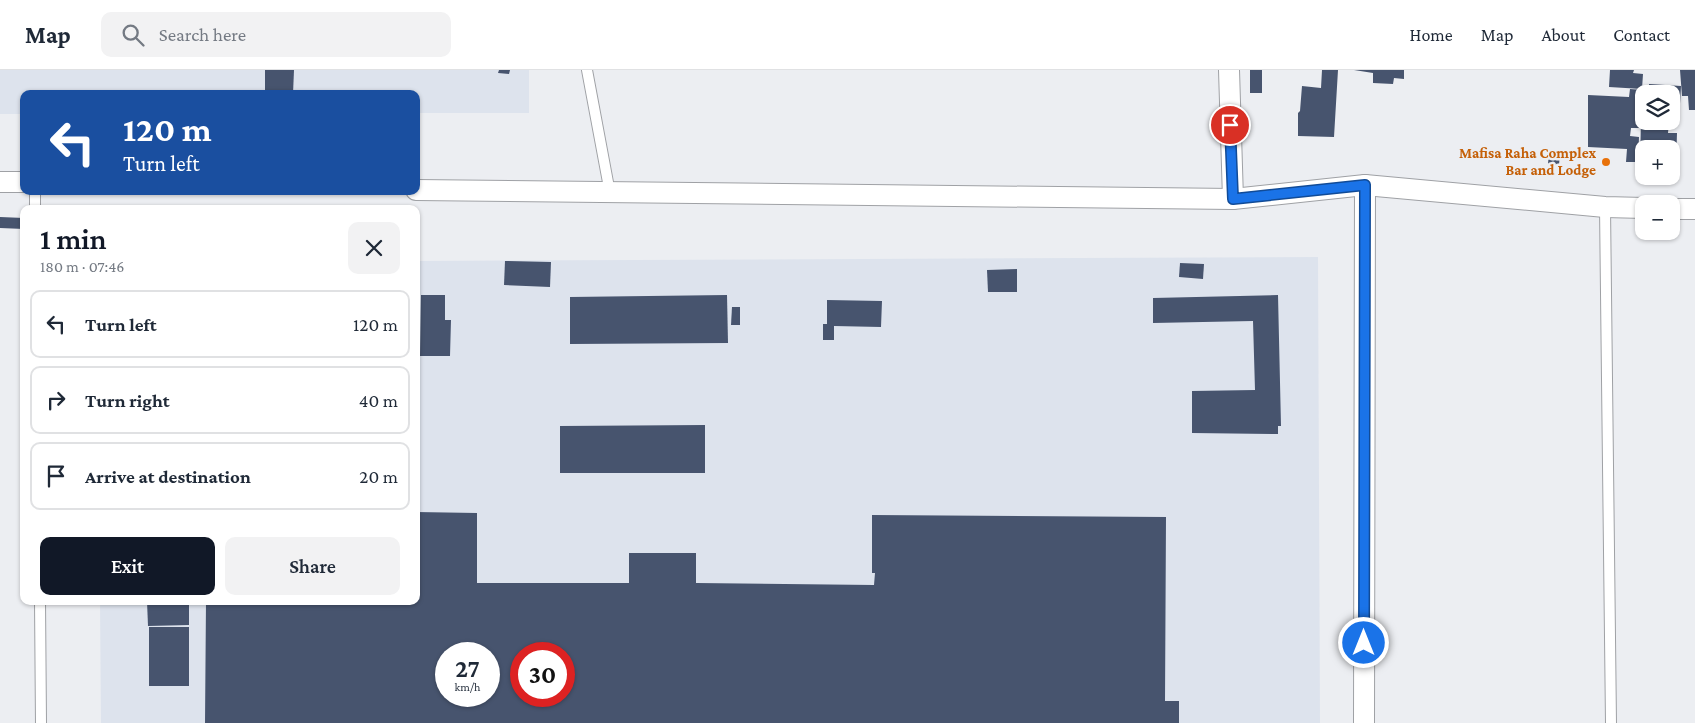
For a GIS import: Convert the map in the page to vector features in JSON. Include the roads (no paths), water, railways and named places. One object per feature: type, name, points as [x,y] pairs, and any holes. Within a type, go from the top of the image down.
[{"type":"street","points":[[1229,70],[1233,199]]},
{"type":"street","points":[[0,182],[20,182]]},
{"type":"street","points":[[420,190],[1233,199],[1365,185],[1605,207],[1635,208]]},
{"type":"street","points":[[1364,723],[1365,185]]},
{"type":"street","points":[[1680,209],[1695,209]]},
{"type":"lane","points":[[587,70],[610,193]]},
{"type":"lane","points":[[1605,207],[1611,723]]},
{"type":"lane","points":[[40,605],[41,723]]},
{"type":"place","name":"Mafisa Raha Complex Bar and Lodge","points":[[1606,162]]}]
